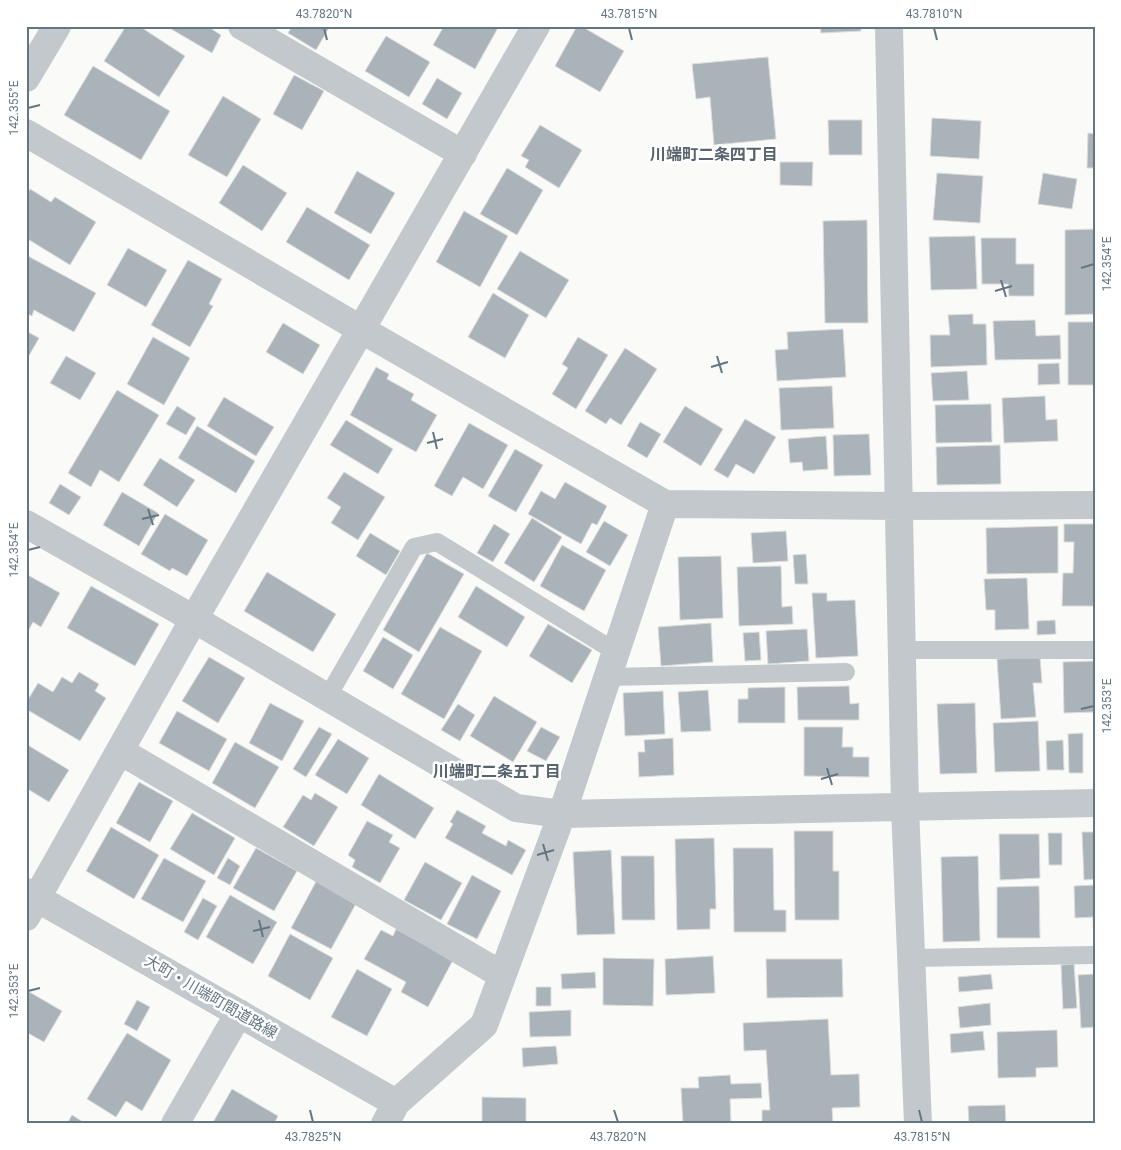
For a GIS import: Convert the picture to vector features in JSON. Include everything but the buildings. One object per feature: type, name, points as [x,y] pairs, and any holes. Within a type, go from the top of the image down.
[{"type":"street","points":[[26,78],[57,26]]},
{"type":"street","points":[[242,26],[463,154]]},
{"type":"street","points":[[30,903],[120,751],[194,619],[536,26]]},
{"type":"street","points":[[889,26],[905,807],[918,1124]]},
{"type":"street","points":[[26,133],[362,330],[665,504],[1095,505]]},
{"type":"street","points":[[391,1113],[484,1024],[562,814],[665,504]]},
{"type":"street","points":[[26,524],[194,619],[516,808],[562,814],[1095,803]]},
{"type":"street","points":[[120,751],[502,975]]},
{"type":"street","name":"大町・川端町間道路線","points":[[30,903],[239,1013],[391,1113]]},
{"type":"street","points":[[175,1124],[239,1013]]},
{"type":"lane","points":[[327,698],[414,547],[437,542],[612,665],[846,672]]},
{"type":"lane","points":[[902,650],[1095,650]]},
{"type":"lane","points":[[912,958],[1095,955]]},
{"type":"district","name":"川端町二条四丁目","points":[[714,154]]},
{"type":"district","name":"川端町二条五丁目","points":[[497,771]]}]
